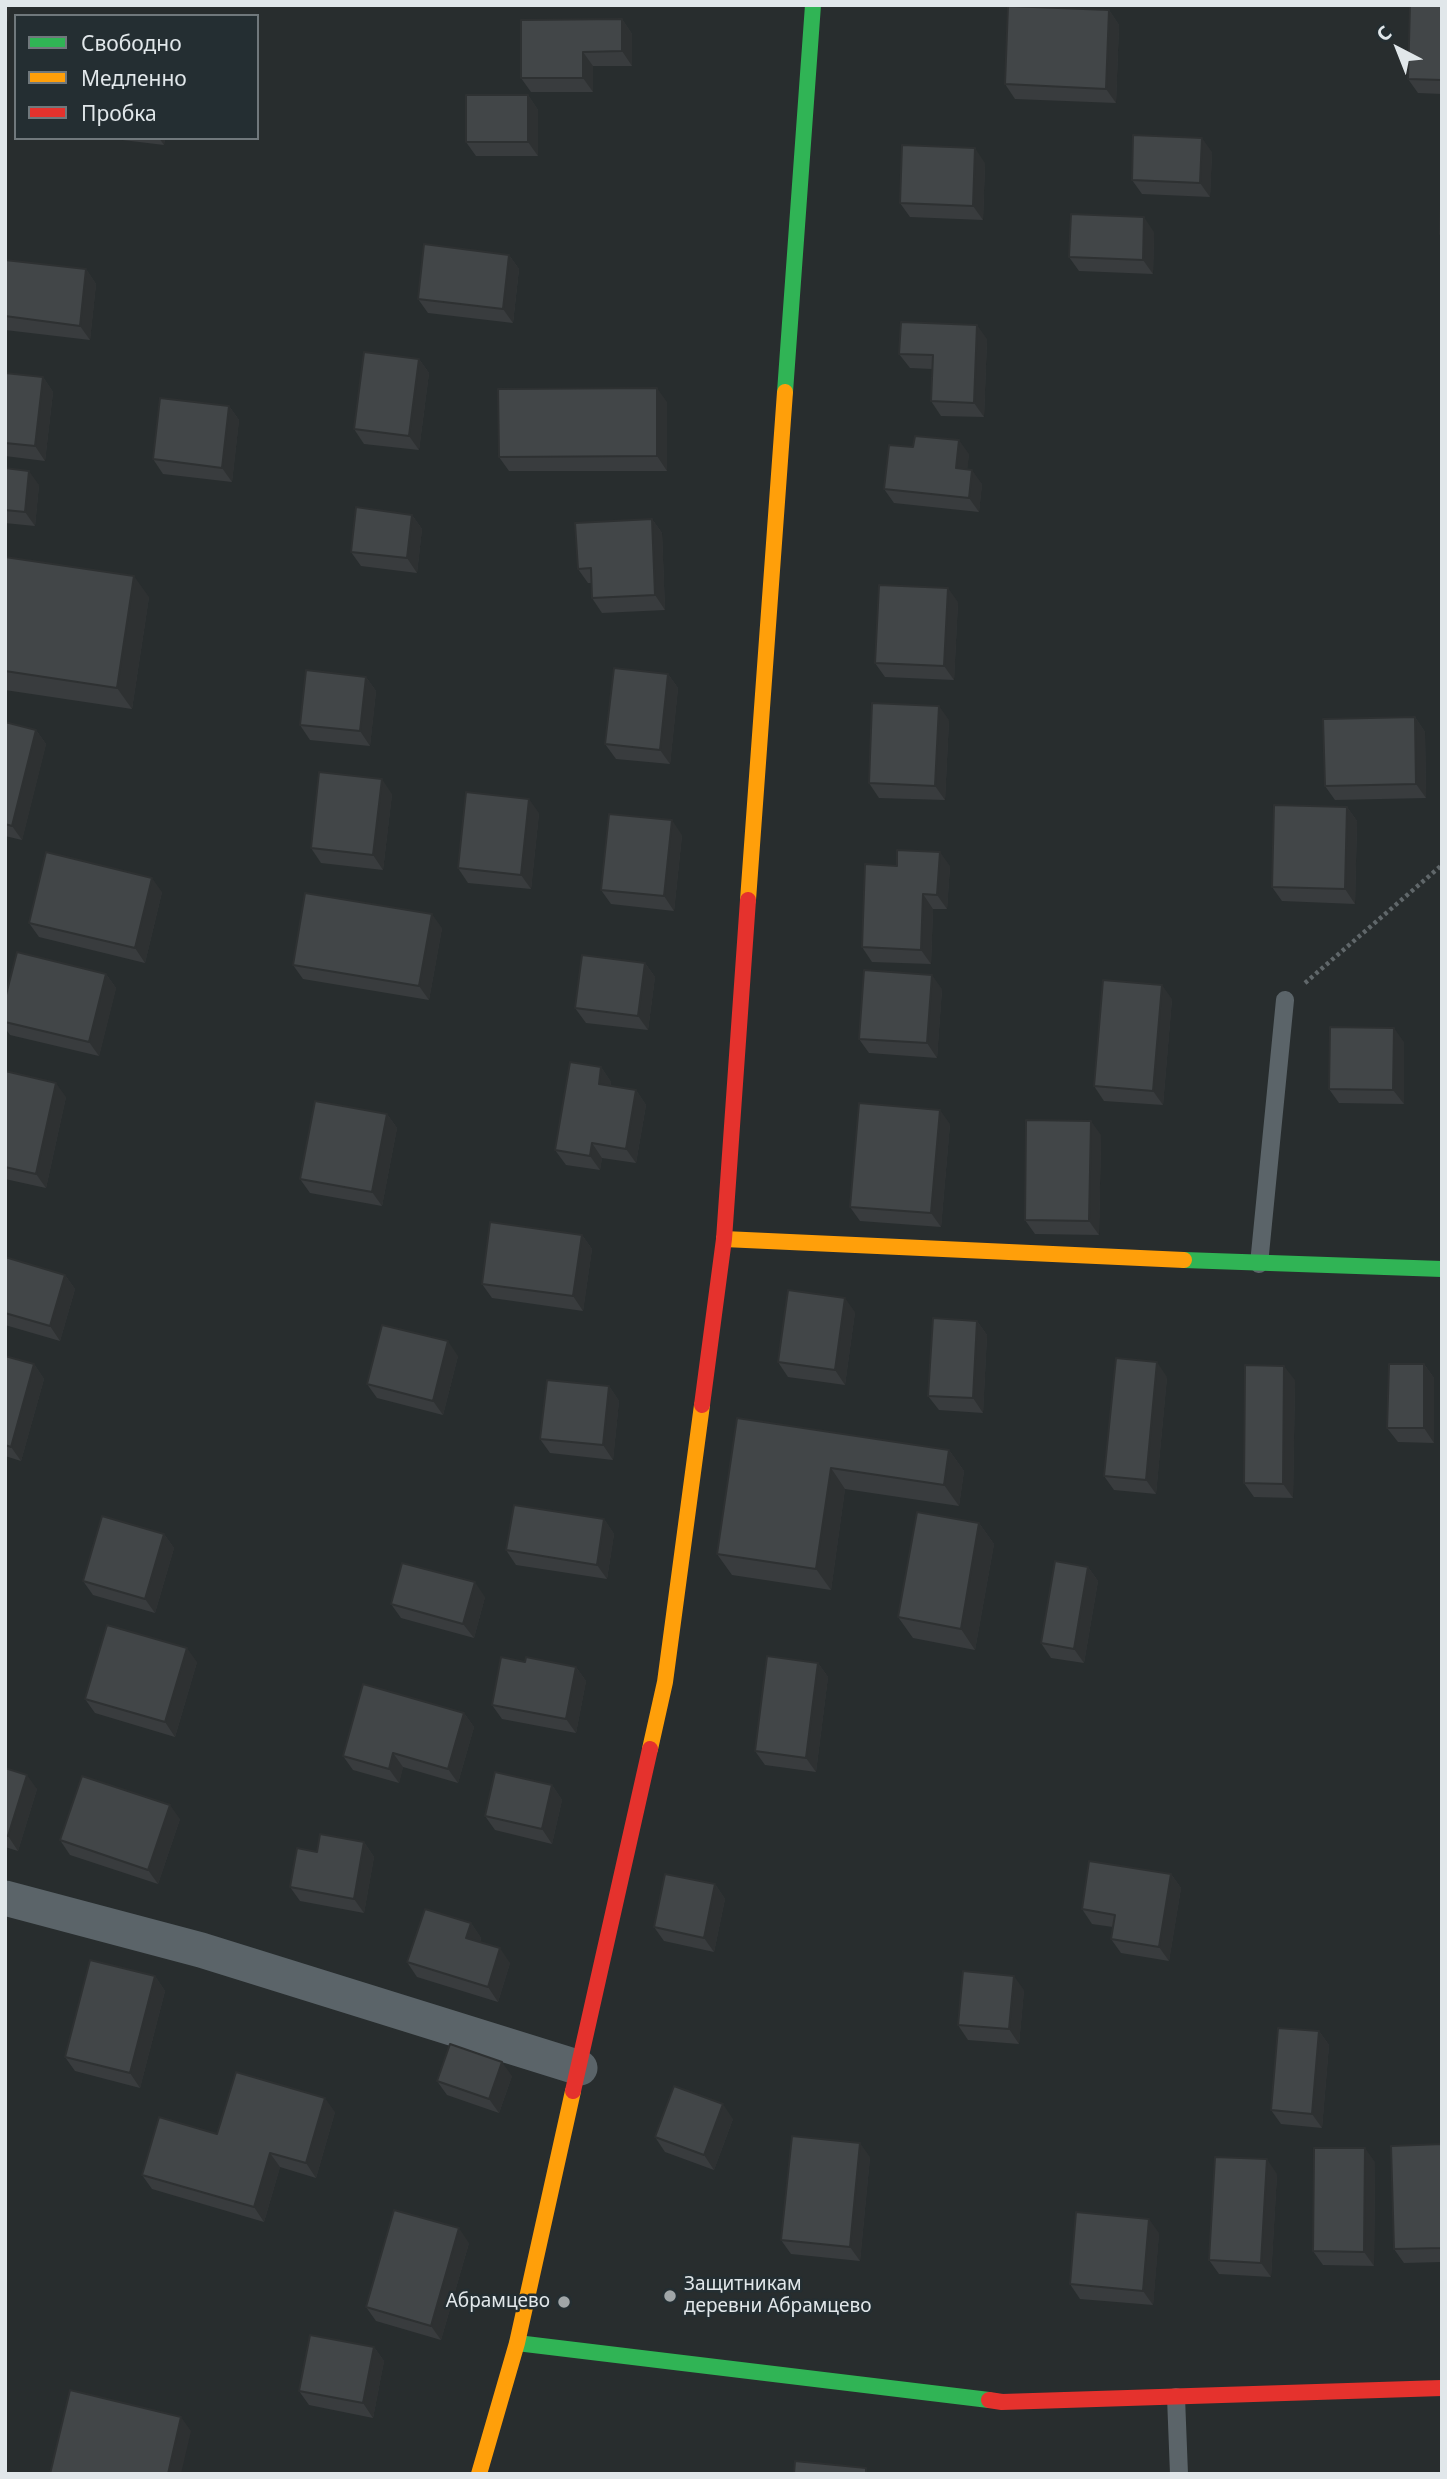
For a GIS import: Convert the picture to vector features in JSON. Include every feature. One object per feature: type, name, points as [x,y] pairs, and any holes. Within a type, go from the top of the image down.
[{"type":"street","points":[[479,2474],[517,2343],[665,1682],[724,1238],[813,5]]},
{"type":"street","points":[[724,1238],[1258,1264],[1442,1269]]},
{"type":"street","points":[[5,1898],[201,1950],[580,2068]]},
{"type":"street","points":[[517,2343],[1002,2402],[1442,2388]]},
{"type":"lane","points":[[1258,1264],[1285,1000]]},
{"type":"lane","points":[[1177,2397],[1179,2474]]},
{"type":"path","points":[[1285,1000],[1442,865]]},
{"type":"building","points":[[1410,5],[1442,5],[1442,80],[1408,79]]},
{"type":"building","points":[[1008,6],[1109,10],[1106,89],[1005,84]]},
{"type":"building","points":[[622,19],[622,51],[583,52],[583,78],[521,78],[521,20]]},
{"type":"building","points":[[466,95],[528,95],[528,142],[466,142]]},
{"type":"building","points":[[1133,135],[1202,138],[1200,183],[1132,180]]},
{"type":"building","points":[[902,145],[975,148],[973,206],[900,203]]},
{"type":"building","points":[[1442,172],[1442,234],[1440,234]]},
{"type":"building","points":[[1071,214],[1144,217],[1143,260],[1069,257]]},
{"type":"building","points":[[424,244],[509,255],[503,309],[418,299]]},
{"type":"building","points":[[5,260],[86,269],[80,326],[5,316]]},
{"type":"building","points":[[901,322],[977,325],[974,403],[931,401],[933,355],[899,354]]},
{"type":"building","points":[[364,352],[419,359],[409,436],[354,429]]},
{"type":"building","points":[[5,373],[43,377],[35,446],[5,443]]},
{"type":"building","points":[[657,388],[657,456],[499,457],[498,389]]},
{"type":"building","points":[[160,398],[229,406],[222,468],[153,459]]},
{"type":"building","points":[[915,436],[959,440],[956,468],[972,470],[969,498],[884,489],[889,445],[913,447]]},
{"type":"building","points":[[5,468],[29,471],[25,512],[5,510]]},
{"type":"building","points":[[356,507],[412,515],[407,558],[351,552]]},
{"type":"building","points":[[652,519],[655,595],[592,598],[591,568],[578,569],[575,523]]},
{"type":"building","points":[[5,557],[134,576],[117,688],[5,671]]},
{"type":"building","points":[[879,585],[948,588],[944,666],[875,663]]},
{"type":"building","points":[[614,668],[668,674],[660,750],[605,744]]},
{"type":"building","points":[[306,670],[366,677],[360,731],[300,725]]},
{"type":"building","points":[[872,703],[939,706],[935,786],[869,783]]},
{"type":"building","points":[[1415,717],[1416,784],[1325,786],[1323,719]]},
{"type":"building","points":[[5,722],[36,730],[12,826],[5,824]]},
{"type":"building","points":[[319,772],[382,779],[373,855],[311,848]]},
{"type":"building","points":[[466,792],[529,799],[521,875],[458,868]]},
{"type":"building","points":[[1274,805],[1347,807],[1345,889],[1272,887]]},
{"type":"building","points":[[609,814],[672,820],[664,896],[601,890]]},
{"type":"building","points":[[897,850],[940,852],[937,895],[923,894],[921,950],[862,947],[865,864],[897,866]]},
{"type":"building","points":[[46,852],[152,878],[135,948],[29,923]]},
{"type":"building","points":[[305,893],[432,914],[419,986],[293,965]]},
{"type":"building","points":[[17,952],[106,974],[89,1042],[5,1022],[5,999]]},
{"type":"building","points":[[582,955],[645,963],[638,1016],[575,1008]]},
{"type":"building","points":[[864,970],[932,975],[927,1043],[859,1039]]},
{"type":"building","points":[[1103,980],[1162,985],[1153,1091],[1094,1086]]},
{"type":"building","points":[[1330,1027],[1394,1028],[1393,1090],[1329,1089]]},
{"type":"building","points":[[570,1062],[601,1067],[599,1084],[636,1090],[626,1149],[592,1143],[590,1156],[555,1150]]},
{"type":"building","points":[[5,1071],[56,1083],[36,1174],[5,1167]]},
{"type":"building","points":[[315,1101],[387,1114],[372,1192],[300,1179]]},
{"type":"building","points":[[859,1103],[940,1110],[931,1213],[850,1207]]},
{"type":"building","points":[[1026,1120],[1091,1121],[1089,1221],[1025,1220]]},
{"type":"building","points":[[490,1222],[582,1235],[573,1296],[482,1284]]},
{"type":"building","points":[[5,1257],[65,1275],[50,1326],[5,1313]]},
{"type":"building","points":[[788,1290],[845,1298],[835,1370],[778,1362]]},
{"type":"building","points":[[933,1318],[977,1321],[973,1398],[928,1396]]},
{"type":"building","points":[[382,1325],[448,1341],[433,1401],[367,1384]]},
{"type":"building","points":[[5,1356],[34,1364],[11,1447],[5,1445]]},
{"type":"building","points":[[1116,1358],[1157,1362],[1146,1480],[1104,1476]]},
{"type":"building","points":[[1389,1364],[1424,1364],[1424,1428],[1387,1428]]},
{"type":"building","points":[[1245,1365],[1284,1366],[1283,1484],[1244,1483]]},
{"type":"building","points":[[547,1380],[609,1386],[603,1445],[540,1439]]},
{"type":"building","points":[[737,1418],[949,1450],[944,1485],[831,1468],[816,1569],[717,1554]]},
{"type":"building","points":[[514,1505],[604,1519],[597,1565],[506,1550]]},
{"type":"building","points":[[917,1512],[979,1523],[961,1629],[898,1617]]},
{"type":"building","points":[[102,1516],[164,1534],[145,1599],[83,1581]]},
{"type":"building","points":[[1055,1561],[1088,1567],[1074,1649],[1041,1643]]},
{"type":"building","points":[[402,1563],[475,1582],[463,1624],[391,1604]]},
{"type":"building","points":[[107,1625],[187,1648],[165,1722],[85,1699]]},
{"type":"building","points":[[767,1656],[818,1663],[806,1758],[755,1751]]},
{"type":"building","points":[[501,1657],[525,1662],[526,1657],[576,1667],[566,1719],[492,1705]]},
{"type":"building","points":[[363,1684],[464,1713],[448,1769],[393,1753],[389,1769],[343,1756]]},
{"type":"building","points":[[5,1768],[27,1775],[8,1836],[5,1835]]},
{"type":"building","points":[[495,1772],[552,1785],[542,1829],[485,1816]]},
{"type":"building","points":[[82,1776],[170,1805],[148,1870],[60,1840]]},
{"type":"building","points":[[320,1834],[364,1842],[354,1899],[290,1887],[297,1848],[317,1852]]},
{"type":"building","points":[[1089,1861],[1171,1874],[1159,1947],[1111,1939],[1115,1915],[1082,1909]]},
{"type":"building","points":[[665,1874],[715,1884],[704,1938],[654,1927]]},
{"type":"building","points":[[425,1909],[471,1923],[466,1938],[500,1948],[488,1987],[407,1962]]},
{"type":"building","points":[[90,1960],[155,1976],[130,2073],[65,2057]]},
{"type":"building","points":[[963,1971],[1014,1976],[1009,2029],[958,2025]]},
{"type":"building","points":[[1278,2028],[1319,2031],[1312,2114],[1271,2110]]},
{"type":"building","points":[[450,2044],[502,2062],[489,2099],[437,2081]]},
{"type":"building","points":[[236,2072],[325,2098],[306,2163],[270,2153],[254,2207],[142,2175],[159,2117],[217,2134]]},
{"type":"building","points":[[674,2086],[723,2104],[704,2155],[655,2137]]},
{"type":"building","points":[[792,2136],[860,2143],[850,2247],[781,2240]]},
{"type":"building","points":[[1442,2144],[1442,2248],[1394,2249],[1391,2146]]},
{"type":"building","points":[[1314,2148],[1365,2148],[1364,2252],[1313,2251]]},
{"type":"building","points":[[1215,2157],[1267,2159],[1261,2263],[1209,2260]]},
{"type":"building","points":[[394,2210],[459,2228],[431,2326],[366,2307]]},
{"type":"building","points":[[1076,2212],[1149,2219],[1143,2291],[1070,2284]]},
{"type":"building","points":[[310,2335],[374,2347],[363,2403],[299,2391]]},
{"type":"building","points":[[70,2390],[181,2417],[168,2474],[50,2474]]},
{"type":"building","points":[[795,2461],[866,2468],[866,2474],[794,2474]]},
{"type":"traffic: fast","points":[[785,392],[813,5]]},
{"type":"traffic: fast","points":[[1184,1260],[1442,1269]]},
{"type":"traffic: fast","points":[[517,2343],[989,2400]]},
{"type":"traffic: slow","points":[[748,900],[785,392]]},
{"type":"traffic: slow","points":[[724,1239],[1184,1260]]},
{"type":"traffic: slow","points":[[650,1749],[665,1682],[702,1405]]},
{"type":"traffic: slow","points":[[479,2474],[517,2343],[573,2091]]},
{"type":"traffic: jam","points":[[702,1405],[724,1239],[748,900]]},
{"type":"traffic: jam","points":[[573,2091],[650,1749]]},
{"type":"traffic: jam","points":[[989,2400],[1002,2402],[1442,2388]]},
{"type":"place","name":"Защитникам деревни Абрамцево","points":[[670,2296]]},
{"type":"place","name":"Абрамцево","points":[[564,2302]]}]
